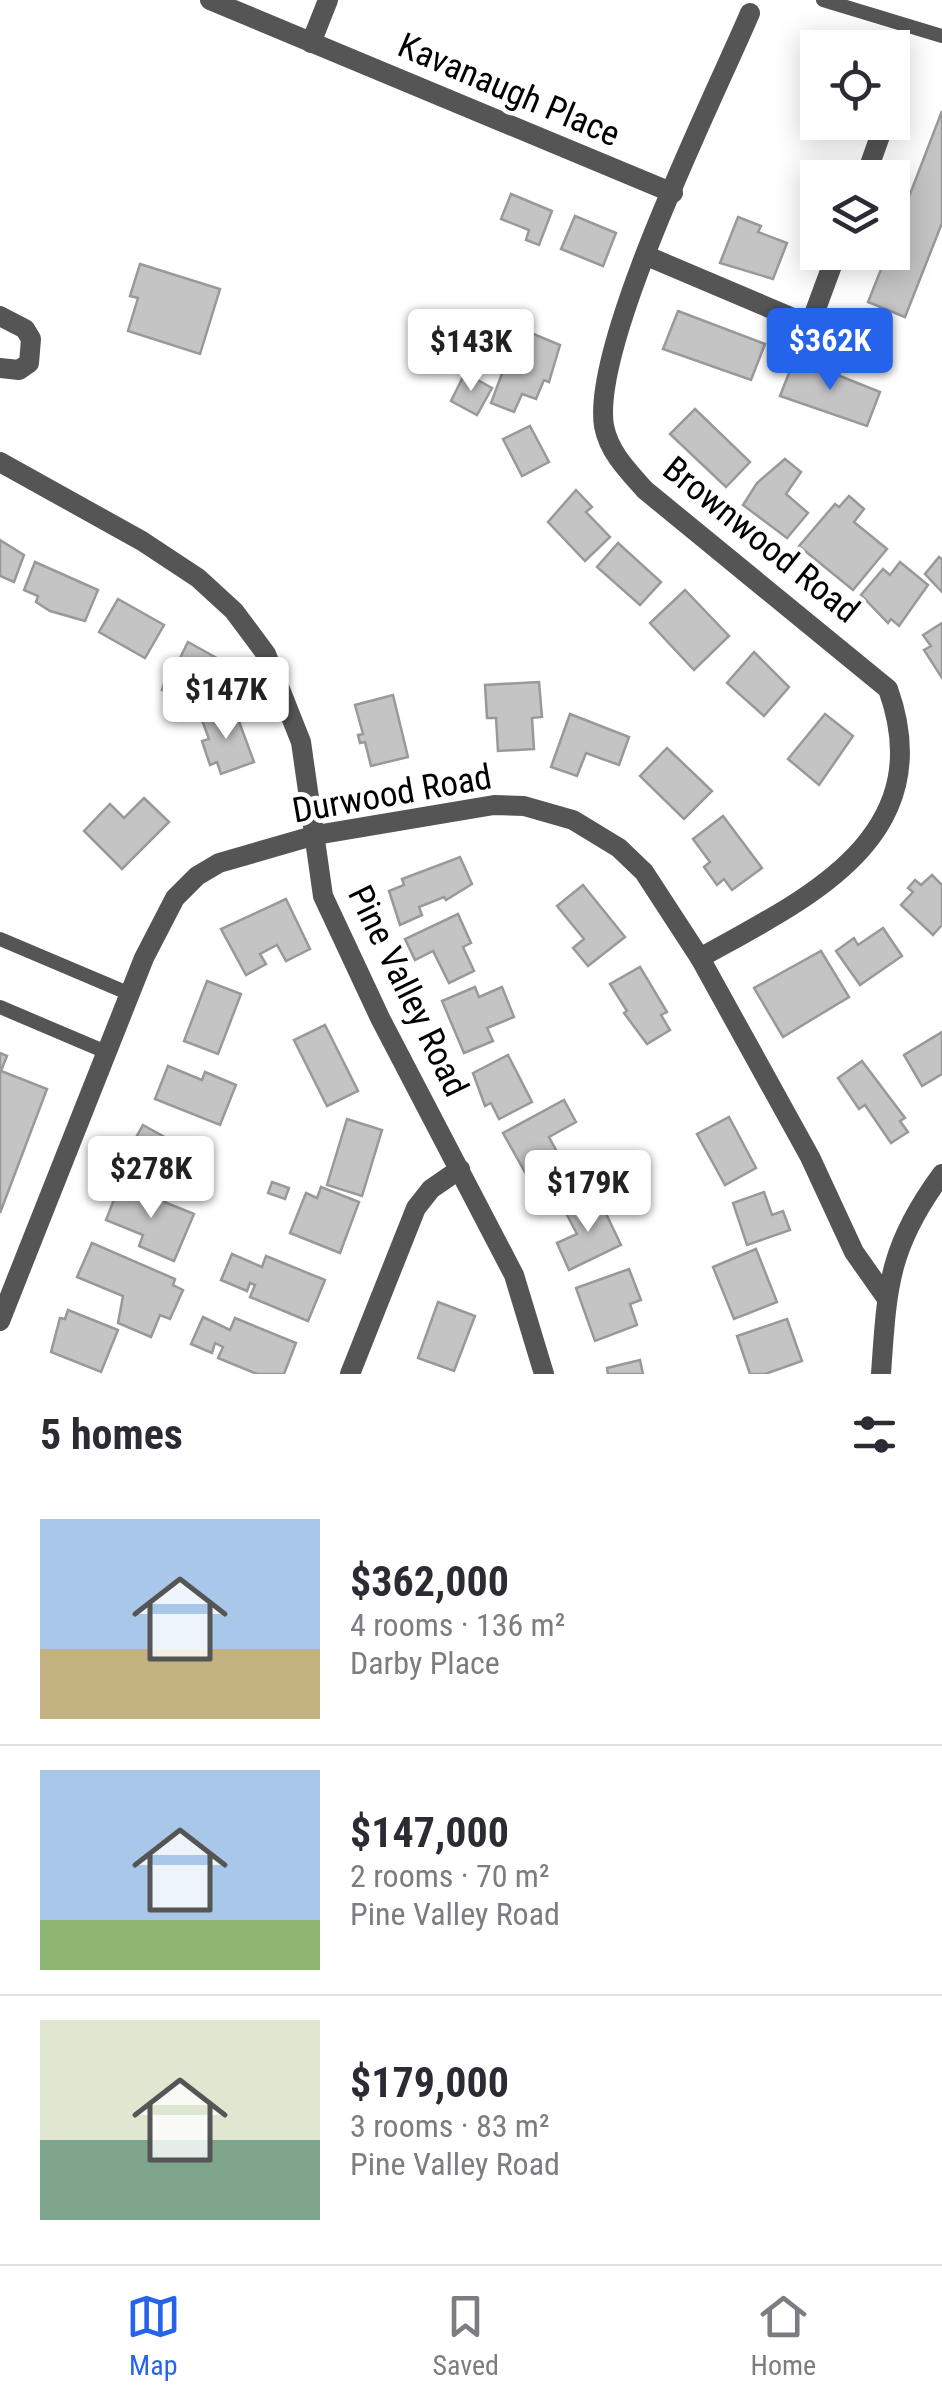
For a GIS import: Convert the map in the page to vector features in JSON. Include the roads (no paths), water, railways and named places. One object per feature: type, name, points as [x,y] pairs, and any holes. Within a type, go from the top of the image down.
[{"type":"street","name":"Kavanaugh Place","points":[[210,0],[673,193]]},
{"type":"street","points":[[312,42],[328,0]]},
{"type":"street","name":"Brownwood Road","points":[[700,958],[845,876],[883,850],[909,805],[914,748],[901,710],[877,678],[673,515],[620,463],[610,445],[603,398],[608,368],[647,256],[750,13]]},
{"type":"street","points":[[647,256],[872,352]]},
{"type":"street","points":[[810,325],[830,270]]},
{"type":"street","points":[[0,316],[25,329],[32,351],[29,363],[19,370],[0,368]]},
{"type":"street","name":"Pine Valley Road","points":[[0,462],[142,541],[198,578],[234,611],[266,654],[291,710],[308,772],[323,896],[338,934],[514,1275],[544,1374]]},
{"type":"street","name":"Durwood Road","points":[[0,1321],[160,921],[175,898],[197,876],[220,864],[316,836],[494,805],[551,812],[598,834],[632,859],[700,958],[810,1157],[854,1252],[885,1296]]},
{"type":"street","points":[[350,1374],[416,1208],[431,1189],[460,1169]]},
{"type":"street","points":[[881,1374],[885,1296],[910,1225],[942,1174]]},
{"type":"lane","points":[[823,0],[942,36]]},
{"type":"lane","points":[[0,940],[130,994]]},
{"type":"lane","points":[[0,1008],[106,1052]]}]
